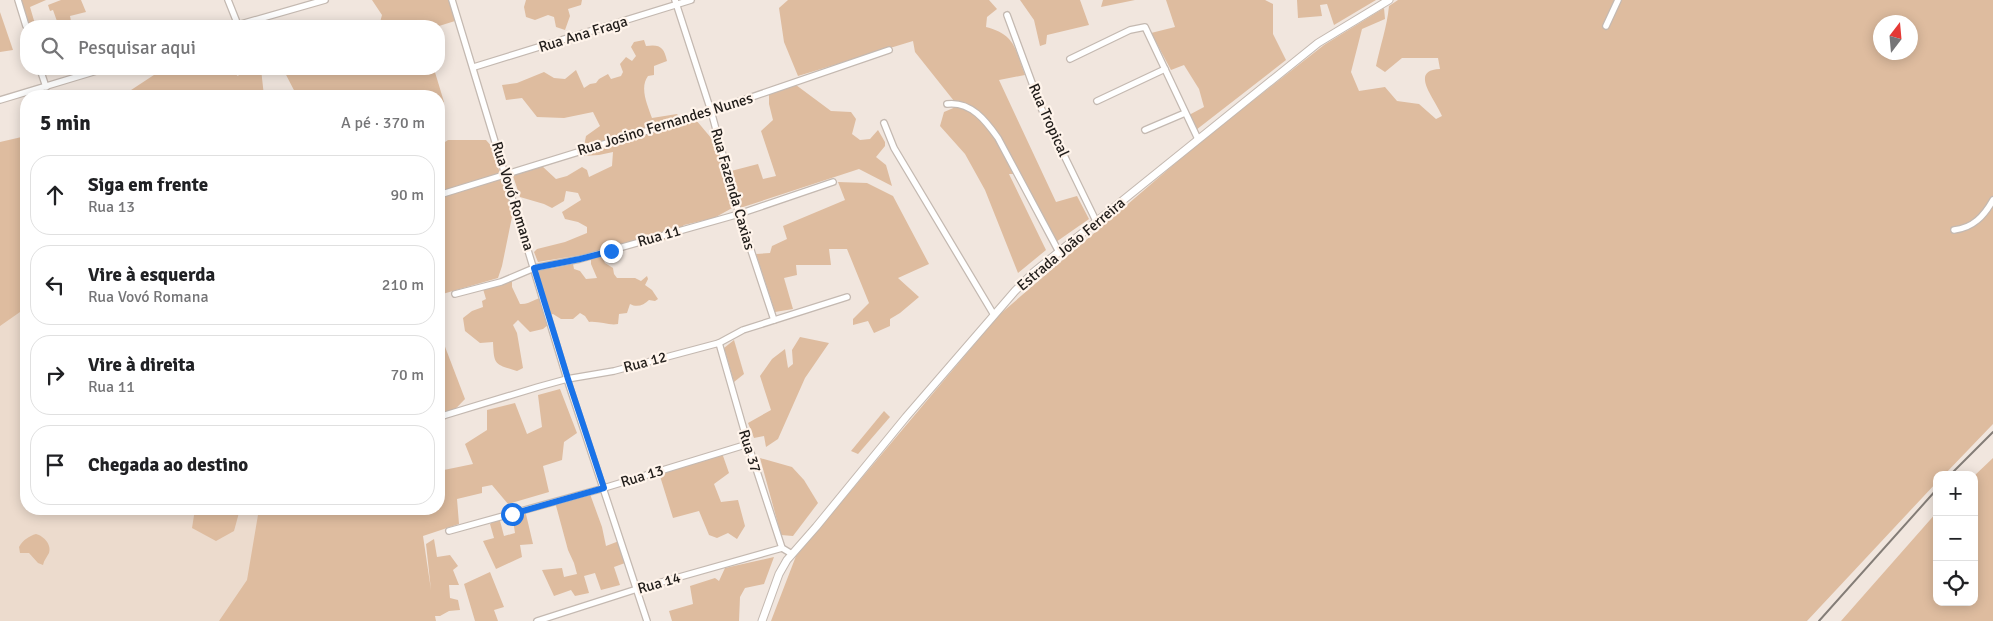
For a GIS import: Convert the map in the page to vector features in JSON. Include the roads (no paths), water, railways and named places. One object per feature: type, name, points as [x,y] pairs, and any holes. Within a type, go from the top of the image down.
[{"type":"street","points":[[18,0],[24,20]]},
{"type":"street","points":[[228,0],[234,20]]},
{"type":"street","points":[[257,20],[325,0]]},
{"type":"street","name":"Rua Vovó Romana","points":[[452,0],[568,379],[647,621]]},
{"type":"street","name":"Rua Ana Fraga","points":[[474,67],[676,2],[691,0]]},
{"type":"street","name":"Estrada João Ferreira","points":[[762,621],[783,566],[792,554],[994,315],[1034,272],[1318,43],[1389,0]]},
{"type":"street","points":[[1606,26],[1618,0]]},
{"type":"street","name":"Rua Fazenda Caxias","points":[[676,2],[711,111],[739,214],[774,320]]},
{"type":"street","name":"Rua Tropical","points":[[1007,15],[1042,110],[1097,223]]},
{"type":"street","points":[[1070,60],[1130,30],[1141,27],[1146,29],[1198,140]]},
{"type":"street","name":"Rua Josino Fernandes Nunes","points":[[445,193],[711,111],[890,50]]},
{"type":"street","points":[[1097,101],[1165,69]]},
{"type":"street","points":[[42,75],[46,87]]},
{"type":"street","points":[[35,90],[84,75]]},
{"type":"street","points":[[0,100],[20,94]]},
{"type":"street","points":[[947,104],[961,104],[970,108],[989,125],[998,138],[1058,252]]},
{"type":"street","points":[[1145,130],[1185,113]]},
{"type":"street","points":[[884,123],[894,148],[994,315]]},
{"type":"street","name":"Rua 11","points":[[455,294],[501,282],[534,268],[580,259],[739,214],[833,182]]},
{"type":"street","points":[[1954,230],[1975,223],[1993,200]]},
{"type":"street","name":"Rua 12","points":[[445,415],[568,379],[614,370],[718,343],[743,330],[848,297]]},
{"type":"street","name":"Rua 37","points":[[718,343],[782,548]]},
{"type":"street","name":"Rua 13","points":[[449,532],[604,488],[748,444]]},
{"type":"street","points":[[782,548],[792,554]]},
{"type":"street","name":"Rua 14","points":[[537,621],[637,589],[782,548]]},
{"type":"railway","points":[[1954,471],[1993,432]]},
{"type":"railway","points":[[1819,621],[1933,493]]}]
